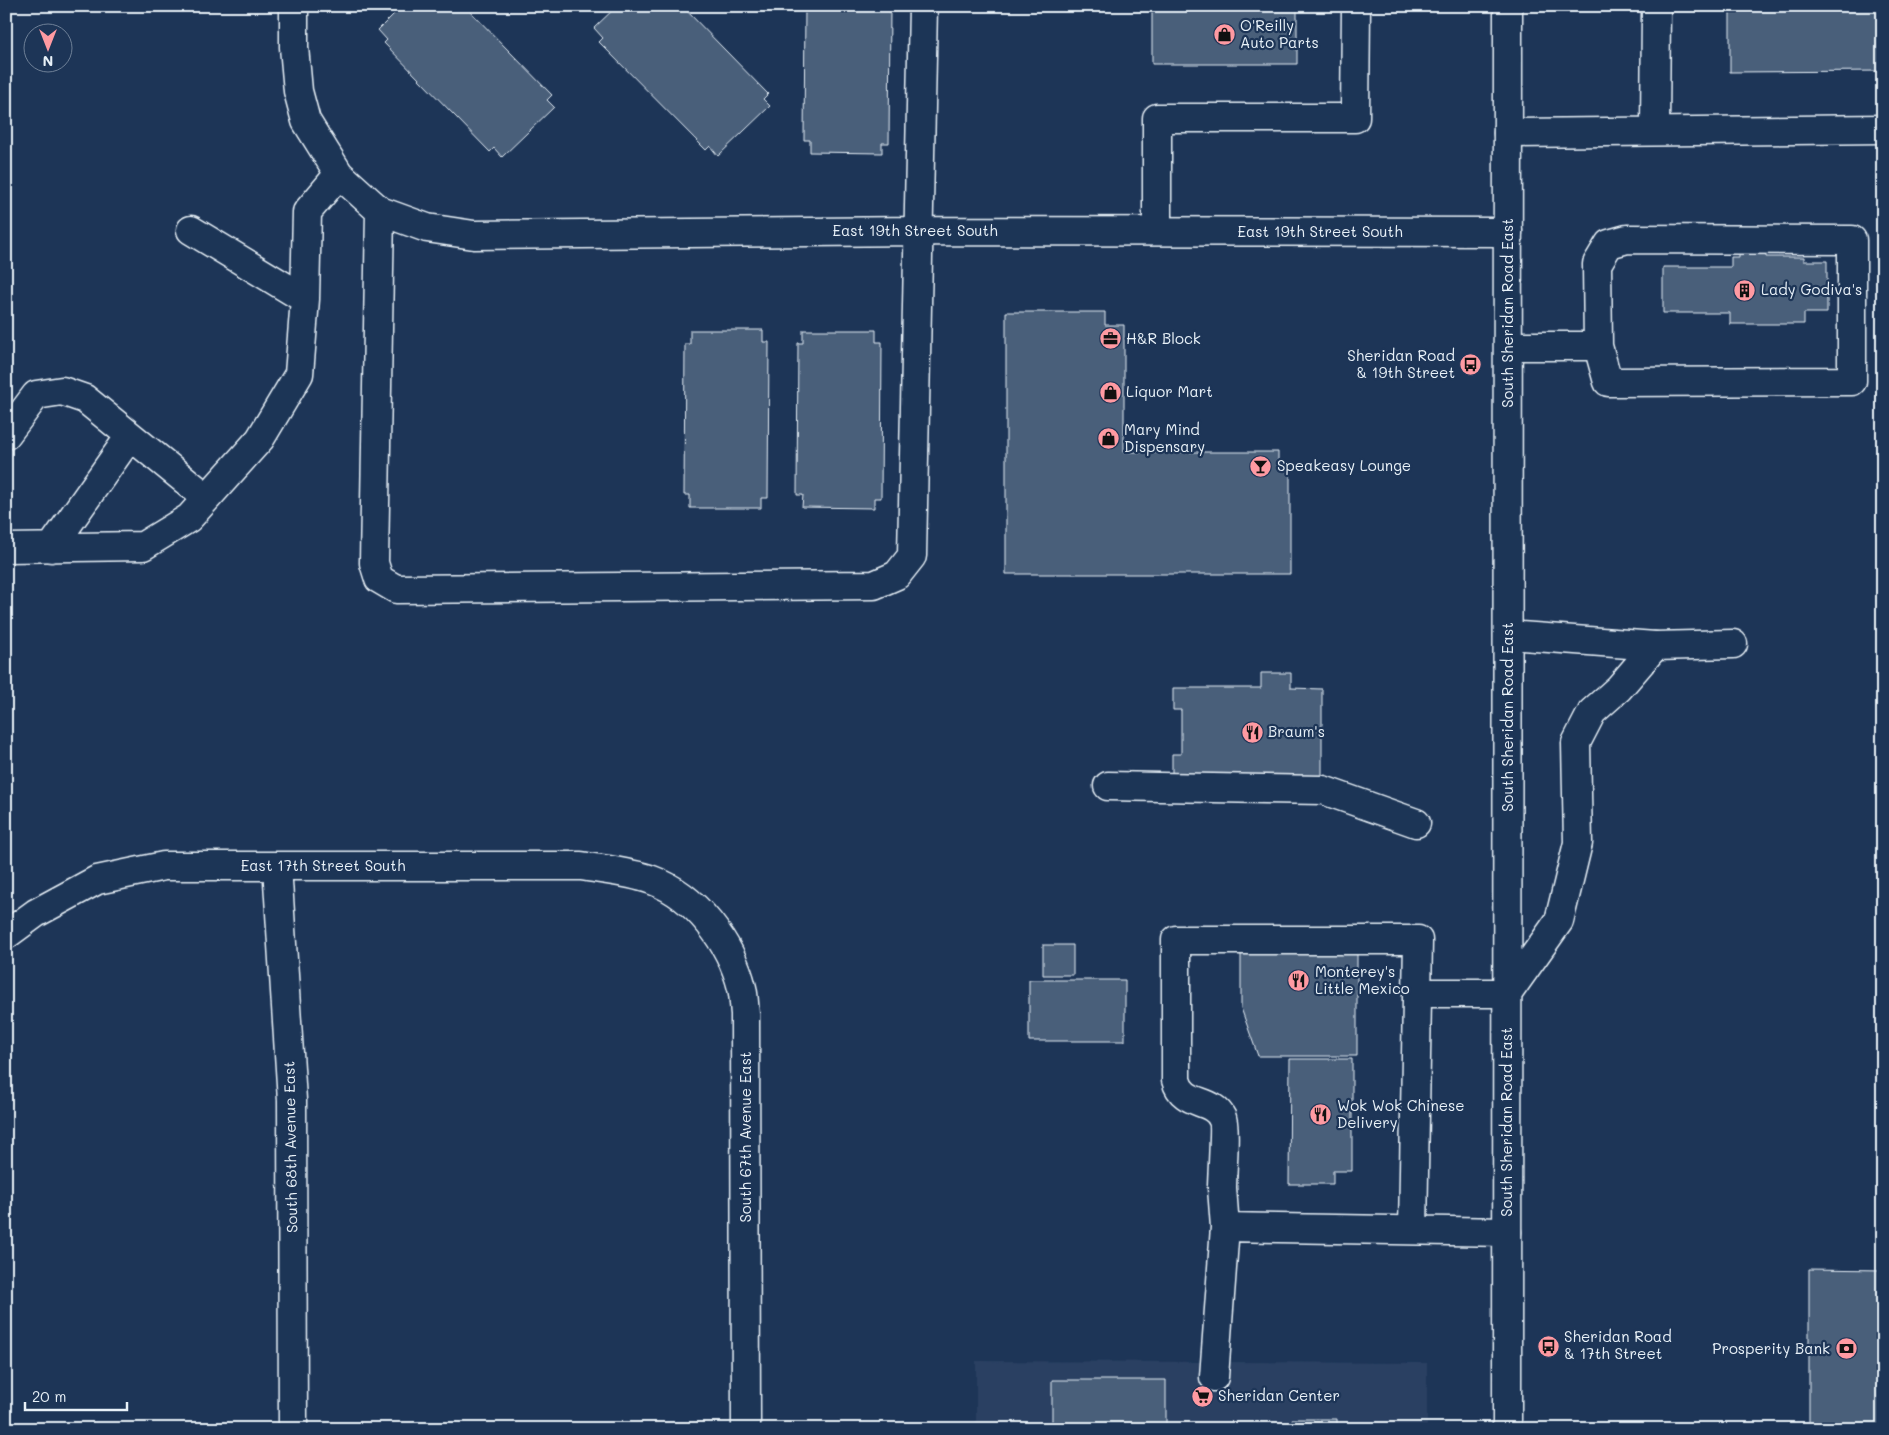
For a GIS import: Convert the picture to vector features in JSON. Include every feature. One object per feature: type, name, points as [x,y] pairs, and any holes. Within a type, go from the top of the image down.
[{"type":"street","points":[[6,548],[143,546],[188,518],[260,439],[298,374],[305,298],[307,212],[339,174],[306,121],[298,91],[294,47],[294,6]]},
{"type":"street","points":[[380,211],[374,564],[379,579],[396,588],[874,585],[897,575],[912,556],[923,6]]},
{"type":"street","points":[[1157,231],[1157,118],[1355,118],[1356,6]]},
{"type":"street","name":"South Sheridan Road East","points":[[1507,1429],[1508,6]]},
{"type":"street","points":[[1655,130],[1656,6]]},
{"type":"street","points":[[1508,133],[1883,129]]},
{"type":"street","name":"East 19th Street South","points":[[339,174],[380,211],[427,228],[474,235],[920,231],[1508,232]]},
{"type":"street","points":[[191,230],[305,298]]},
{"type":"street","points":[[1627,239],[1852,240],[1852,381],[1608,382],[1598,346],[1597,264],[1609,244],[1627,239]]},
{"type":"street","points":[[1509,346],[1598,346]]},
{"type":"street","points":[[6,435],[36,395],[62,391],[85,399],[206,498]]},
{"type":"street","points":[[51,548],[130,436]]},
{"type":"street","points":[[1508,635],[1655,646],[1733,644]]},
{"type":"street","points":[[1418,993],[1508,992],[1559,921],[1578,843],[1576,743],[1592,712],[1619,688],[1655,646]]},
{"type":"street","points":[[1108,786],[1323,790],[1416,823]]},
{"type":"street","name":"East 17th Street South","points":[[6,935],[36,913],[98,880],[164,866],[581,866],[640,876],[655,882]]},
{"type":"street","name":"South 68th Avenue East","points":[[277,866],[292,1100],[292,1429]]},
{"type":"street","name":"South 67th Avenue East","points":[[655,882],[689,901],[717,930],[742,987],[746,1014],[746,1429]]},
{"type":"street","points":[[1214,1377],[1225,1227],[1222,1187],[1223,1119],[1216,1110],[1186,1097],[1178,1089],[1176,1080],[1176,940],[1418,940],[1413,1230]]},
{"type":"street","points":[[1225,1227],[1507,1232]]},
{"type":"shaded area","name":"Sheridan Center","points":[[976,1361],[1427,1363],[1427,1429],[976,1429]]},
{"type":"building","points":[[402,6],[465,6],[552,95],[547,100],[554,107],[502,157],[494,148],[490,152],[384,43],[387,40],[378,30]]},
{"type":"building","points":[[617,6],[682,6],[768,94],[763,99],[770,106],[718,156],[710,146],[706,150],[599,42],[603,38],[594,28]]},
{"type":"building","points":[[805,6],[890,6],[889,143],[882,143],[882,153],[810,152],[810,140],[804,140]]},
{"type":"building","name":"O'Reilly Auto Parts","points":[[1152,6],[1297,6],[1297,64],[1152,64]]},
{"type":"building","points":[[1730,6],[1883,6],[1883,71],[1730,72]]},
{"type":"building","name":"Lady Godiva's","points":[[1739,252],[1766,252],[1766,257],[1804,257],[1804,261],[1827,261],[1827,313],[1804,313],[1804,324],[1730,324],[1730,313],[1663,313],[1663,267],[1731,267],[1731,257],[1739,257]]},
{"type":"building","points":[[1006,312],[1105,312],[1105,325],[1124,325],[1124,452],[1278,452],[1278,468],[1290,468],[1290,574],[1006,574]]},
{"type":"building","points":[[690,330],[763,330],[763,342],[769,342],[768,498],[761,498],[761,508],[690,508],[690,495],[684,495],[685,344],[690,344]]},
{"type":"building","points":[[803,330],[876,330],[876,342],[882,342],[881,498],[874,498],[874,508],[802,507],[803,495],[797,495],[798,343],[803,343]]},
{"type":"building","name":"Braum's","points":[[1261,673],[1291,673],[1291,688],[1322,689],[1322,777],[1172,777],[1172,754],[1181,754],[1181,710],[1173,710],[1173,688],[1261,688]]},
{"type":"building","points":[[1043,945],[1073,945],[1073,975],[1043,975]]},
{"type":"building","name":"Monterey's Little Mexico","points":[[1241,954],[1357,954],[1357,1056],[1258,1056],[1241,1008]]},
{"type":"building","points":[[1029,980],[1125,980],[1125,1041],[1029,1041]]},
{"type":"building","name":"Wok Wok Chinese Delivery","points":[[1290,1059],[1352,1059],[1352,1171],[1333,1171],[1333,1184],[1289,1184]]},
{"type":"building","name":"Prosperity Bank","points":[[1809,1269],[1883,1270],[1883,1429],[1809,1429]]},
{"type":"building","points":[[1052,1380],[1166,1380],[1166,1429],[1052,1429]]},
{"type":"building","points":[[1292,1419],[1337,1419],[1337,1429],[1292,1429]]},
{"type":"place","name":"O'Reilly Auto Parts","points":[[1224,35]]},
{"type":"place","name":"Lady Godiva's","points":[[1745,290]]},
{"type":"place","name":"H&R Block","points":[[1110,339]]},
{"type":"place","name":"Sheridan Road & 19th Street","points":[[1471,365]]},
{"type":"place","name":"Liquor Mart","points":[[1110,392]]},
{"type":"place","name":"Mary Mind Dispensary","points":[[1108,439]]},
{"type":"place","name":"Speakeasy Lounge","points":[[1261,466]]},
{"type":"place","name":"Braum's","points":[[1252,732]]},
{"type":"place","name":"Monterey's Little Mexico","points":[[1299,981]]},
{"type":"place","name":"Wok Wok Chinese Delivery","points":[[1321,1115]]},
{"type":"place","name":"Sheridan Road & 17th Street","points":[[1548,1346]]},
{"type":"place","name":"Prosperity Bank","points":[[1846,1349]]},
{"type":"place","name":"Sheridan Center","points":[[1202,1396]]}]
